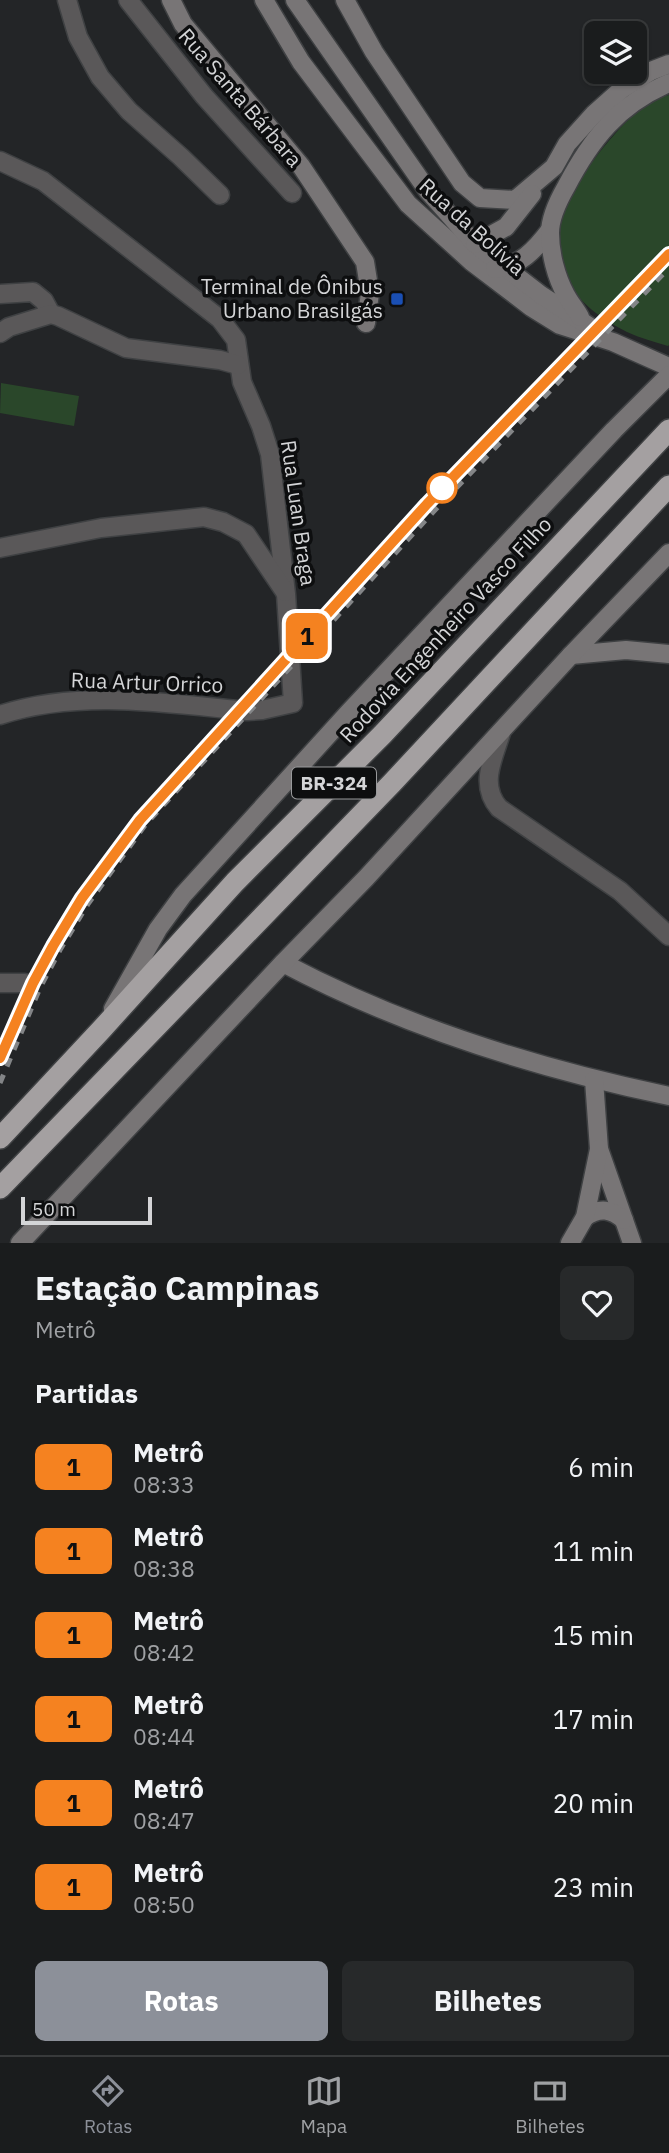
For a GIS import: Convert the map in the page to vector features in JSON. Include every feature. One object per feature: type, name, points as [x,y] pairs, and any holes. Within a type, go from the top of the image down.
[{"type":"highway","name":"Rodovia Engenheiro Vasco Filho","points":[[0,1138],[235,882],[382,735],[669,430]]},
{"type":"highway","name":"BR-324","points":[[0,1188],[392,783],[669,486]]},
{"type":"main road","points":[[171,0],[183,24],[301,166],[365,262],[370,293],[366,323]]},
{"type":"main road","name":"Rua da Bolívia","points":[[264,0],[301,62],[408,204],[482,271],[531,307],[560,325],[618,345],[669,367]]},
{"type":"main road","name":"Rua da Bolívia","points":[[295,0],[428,191],[475,244],[505,268],[618,345]]},
{"type":"main road","points":[[345,0],[374,52],[462,183],[471,192],[489,201],[515,200],[542,180]]},
{"type":"main road","points":[[475,244],[506,227],[554,167],[567,144],[593,114],[622,89],[669,64]]},
{"type":"main road","points":[[583,321],[558,277],[550,230],[557,203],[576,167],[597,137],[643,94],[669,83]]},
{"type":"main road","points":[[482,271],[505,268],[525,258],[550,230]]},
{"type":"main road","points":[[101,1031],[158,929],[183,895],[349,712],[669,375]]},
{"type":"main road","points":[[20,1243],[669,553]]},
{"type":"main road","points":[[571,655],[613,651],[665,655]]},
{"type":"main road","points":[[283,963],[394,1015],[476,1046],[594,1080],[669,1096]]},
{"type":"main road","points":[[594,1080],[599,1149],[632,1243]]},
{"type":"main road","points":[[570,1243],[585,1217],[599,1149]]},
{"type":"main road","points":[[585,1217],[593,1211],[602,1210],[614,1212],[624,1220]]},
{"type":"street","points":[[67,0],[78,37],[106,85],[129,111],[220,195]]},
{"type":"street","name":"Rua Santa Bárbara","points":[[128,0],[204,96],[292,193]]},
{"type":"street","name":"Rua Luan Braga","points":[[0,161],[43,181],[220,319],[236,340],[242,382],[270,454],[286,594],[293,703]]},
{"type":"street","points":[[0,294],[33,292],[44,301],[51,314]]},
{"type":"street","points":[[0,333],[9,327],[51,314],[127,348],[220,360],[238,365]]},
{"type":"street","points":[[0,548],[101,528],[204,517],[223,522],[246,534],[286,594]]},
{"type":"street","name":"Rua Artur Orrico","points":[[0,715],[42,704],[76,701],[149,702],[247,711],[293,703]]},
{"type":"street","points":[[501,733],[489,770],[487,785],[490,798],[499,808],[620,891],[669,936]]},
{"type":"street","points":[[0,983],[25,983]]},
{"type":"green space","points":[[669,95],[668,346],[627,332],[602,318],[581,300],[572,289],[561,264],[557,230],[568,198],[606,144],[648,104]]},
{"type":"green space","points":[[1,383],[79,396],[74,426],[0,413]]},
{"type":"railway","points":[[651,273],[669,254]]},
{"type":"railway","points":[[0,1083],[40,988],[60,950],[88,904],[146,824],[435,510],[669,268]]},
{"type":"metro line","name":"1","points":[[0,1058],[33,983],[53,946],[82,898],[140,820],[427,504],[669,254]]},
{"type":"place","name":"Terminal de Ônibus Urbano Brasilgás","points":[[397,299]]}]
